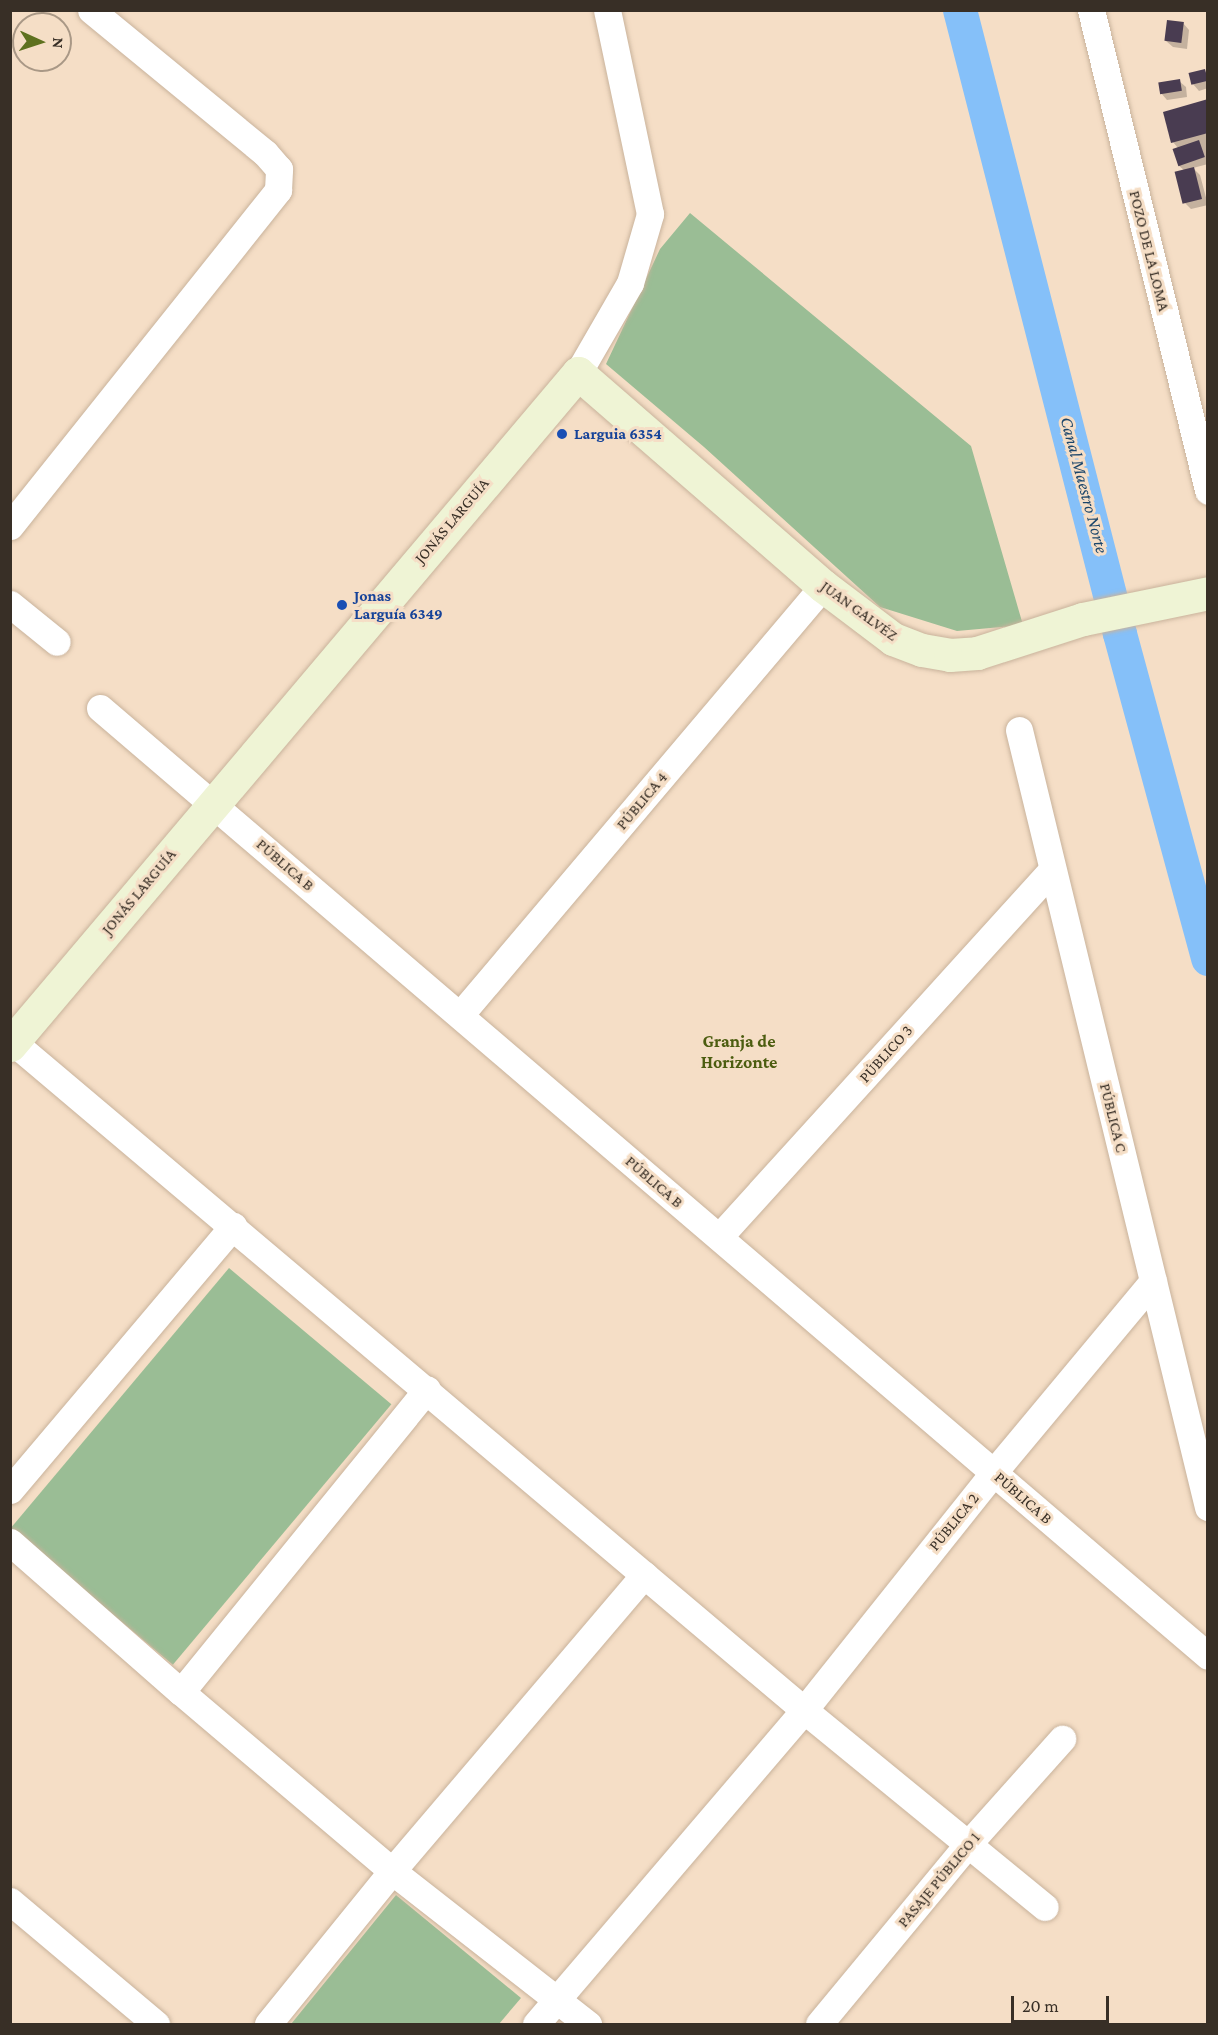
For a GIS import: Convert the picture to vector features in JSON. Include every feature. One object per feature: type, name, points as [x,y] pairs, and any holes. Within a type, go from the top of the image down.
[{"type":"main road","name":"JUAN GALVÉZ","points":[[578,373],[823,586],[893,639],[922,650],[950,655],[977,653],[1083,619],[1208,593]]},
{"type":"main road","name":"JONÁS LARGUÍA","points":[[12,1044],[578,373]]},
{"type":"street","points":[[10,526],[278,190],[279,169],[265,153],[91,10]]},
{"type":"street","name":"JONÁS LARGUÍA","points":[[578,373],[630,283],[650,214],[607,10]]},
{"type":"street","name":"POZO DE LA LOMA","points":[[1091,10],[1208,491]]},
{"type":"street","name":"PÚBLICA 4","points":[[460,1016],[823,586]]},
{"type":"street","points":[[10,604],[57,642]]},
{"type":"street","name":"PÚBLICA B","points":[[100,708],[1208,1656]]},
{"type":"street","name":"PÚBLICA C","points":[[1019,730],[1208,1507]]},
{"type":"street","name":"PÚBLICO 3","points":[[719,1237],[1053,870]]},
{"type":"street","points":[[12,1044],[427,1389],[804,1710],[1045,1907]]},
{"type":"street","points":[[10,1490],[233,1226]]},
{"type":"street","name":"PÚBLICA 2","points":[[556,2000],[804,1710],[993,1473],[1153,1281]]},
{"type":"street","points":[[181,1692],[427,1389]]},
{"type":"street","points":[[10,1542],[181,1692],[392,1871],[588,2025]]},
{"type":"street","points":[[268,2025],[392,1871],[644,1575]]},
{"type":"street","name":"PASAJE PÚBLICO 1","points":[[819,2025],[969,1843],[1062,1739]]},
{"type":"street","points":[[10,1901],[156,2025]]},
{"type":"street","points":[[536,2025],[556,2000]]},
{"type":"green space","points":[[690,213],[971,446],[1023,625],[957,631],[880,607],[704,447],[606,364],[660,249]]},
{"type":"green space","points":[[229,1268],[391,1404],[173,1665],[10,1528]]},
{"type":"green space","points":[[396,1895],[521,1998],[499,2024],[291,2024]]},
{"type":"building","points":[[1167,20],[1184,22],[1181,43],[1164,41]]},
{"type":"building","points":[[1205,69],[1208,81],[1191,85],[1189,73]]},
{"type":"building","points":[[1180,79],[1182,91],[1160,94],[1158,82]]},
{"type":"building","points":[[1208,99],[1208,133],[1171,143],[1163,112]]},
{"type":"building","points":[[1199,140],[1205,157],[1178,166],[1173,149]]},
{"type":"building","points":[[1194,167],[1202,199],[1183,204],[1175,172]]},
{"type":"waterway","name":"Canal Maestro Norte","points":[[960,10],[1120,634],[1208,959]]},
{"type":"place","name":"Larguia 6354","points":[[562,434]]},
{"type":"place","name":"Jonas Larguía 6349","points":[[342,605]]},
{"type":"district","name":"Granja de Horizonte","points":[[739,1052]]}]
